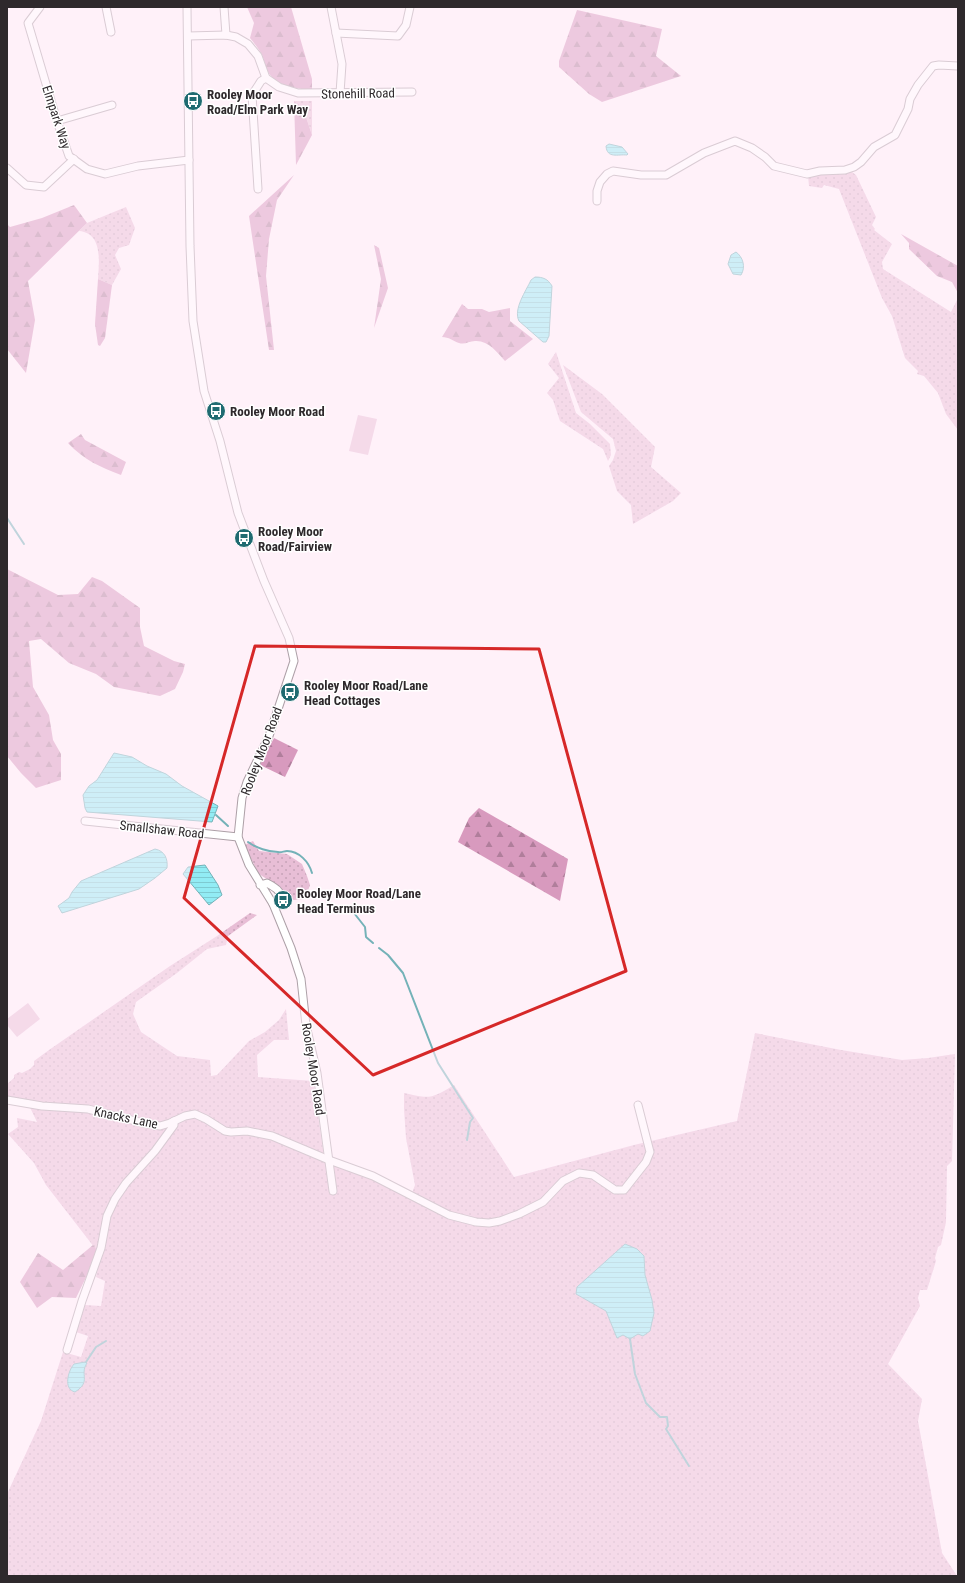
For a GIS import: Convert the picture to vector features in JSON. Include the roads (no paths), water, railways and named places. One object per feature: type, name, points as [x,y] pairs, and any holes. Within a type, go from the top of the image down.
[{"type":"street","name":"Elmpark Way","points":[[40,7],[28,23],[69,156],[87,169],[106,174],[138,166],[190,160]]},
{"type":"street","points":[[106,7],[111,32]]},
{"type":"street","name":"Rooley Moor Road","points":[[187,7],[187,98],[190,160],[190,246],[193,321],[204,390],[220,441],[238,513],[264,581],[289,638],[294,661],[269,736],[247,782],[242,798],[238,837],[249,865],[273,904],[292,948],[301,979],[306,1025],[317,1073],[333,1191]]},
{"type":"street","points":[[224,7],[226,36]]},
{"type":"street","points":[[331,7],[342,64],[340,92]]},
{"type":"street","points":[[336,33],[398,36],[406,25],[410,7]]},
{"type":"street","points":[[188,36],[236,37],[248,44],[258,56],[266,78],[261,81],[252,95],[258,188]]},
{"type":"street","points":[[597,201],[597,191],[600,182],[607,174],[613,171],[641,175],[666,175],[704,153],[736,141],[759,152],[774,166],[807,174],[820,171],[845,170],[854,167],[862,162],[874,147],[895,135],[908,109],[910,99],[918,85],[933,66],[958,66]]},
{"type":"street","name":"Stonehill Road","points":[[266,78],[279,87],[298,94],[340,92],[412,92]]},
{"type":"street","points":[[57,121],[112,106]]},
{"type":"street","points":[[7,168],[26,185],[44,187],[74,159]]},
{"type":"street","name":"Smallshaw Road","points":[[86,822],[238,837]]},
{"type":"street","points":[[260,885],[267,883],[279,891],[281,899],[273,904]]},
{"type":"street","name":"Knacks Lane","points":[[7,1100],[42,1106],[88,1109],[160,1126],[185,1116],[195,1114],[206,1118],[225,1131],[247,1131],[272,1136],[329,1160],[373,1176],[449,1215],[476,1222],[500,1222],[543,1202],[563,1181],[579,1173],[593,1175],[615,1190],[624,1190],[646,1162],[650,1152],[638,1105]]},
{"type":"street","points":[[67,1350],[80,1307],[101,1248],[107,1216],[112,1205],[126,1182],[155,1151],[174,1125],[174,1121]]},
{"type":"water","points":[[609,144],[622,147],[628,154],[614,155],[608,153],[606,146]]},
{"type":"water","points":[[736,252],[743,262],[743,272],[741,275],[733,274],[728,264],[731,255]]},
{"type":"water","points":[[535,277],[545,279],[552,286],[549,336],[546,342],[543,342],[519,321],[518,316],[521,300],[531,280]]},
{"type":"water","points":[[114,753],[132,757],[147,766],[166,774],[182,786],[218,806],[212,822],[87,812],[83,795],[89,786],[97,780]]},
{"type":"water","points":[[155,849],[165,856],[167,868],[155,878],[139,889],[62,913],[58,906],[69,898],[81,881]]},
{"type":"water","points":[[205,865],[218,885],[222,895],[209,905],[183,874],[188,867]]},
{"type":"water","points":[[625,1244],[637,1249],[644,1256],[645,1275],[654,1313],[650,1331],[643,1336],[638,1334],[630,1339],[623,1335],[617,1338],[606,1311],[576,1294],[577,1287]]},
{"type":"water","points":[[87,1363],[84,1371],[83,1385],[75,1392],[71,1390],[68,1384],[70,1371],[74,1364]]},
{"type":"waterway","points":[[7,518],[24,544]]},
{"type":"waterway","points":[[216,815],[228,826]]},
{"type":"waterway","points":[[248,842],[267,850],[279,852],[291,851],[296,853],[306,861],[312,873]]},
{"type":"waterway","points":[[354,913],[365,927],[366,937],[373,943]]},
{"type":"waterway","points":[[379,948],[388,955],[403,973],[438,1063],[473,1118],[470,1122],[467,1140]]},
{"type":"waterway","points":[[630,1339],[635,1374],[646,1403],[660,1417],[667,1417],[668,1426],[666,1429],[689,1466]]},
{"type":"waterway","points":[[86,1362],[96,1347],[106,1341]]},
{"type":"place","name":"Rooley Moor Road/Elm Park Way","points":[[193,101]]},
{"type":"place","name":"Rooley Moor Road","points":[[216,411]]},
{"type":"place","name":"Rooley Moor Road/Fairview","points":[[244,538]]},
{"type":"place","name":"Rooley Moor Road/Lane Head Cottages","points":[[290,692]]},
{"type":"place","name":"Rooley Moor Road/Lane Head Terminus","points":[[283,900]]}]
